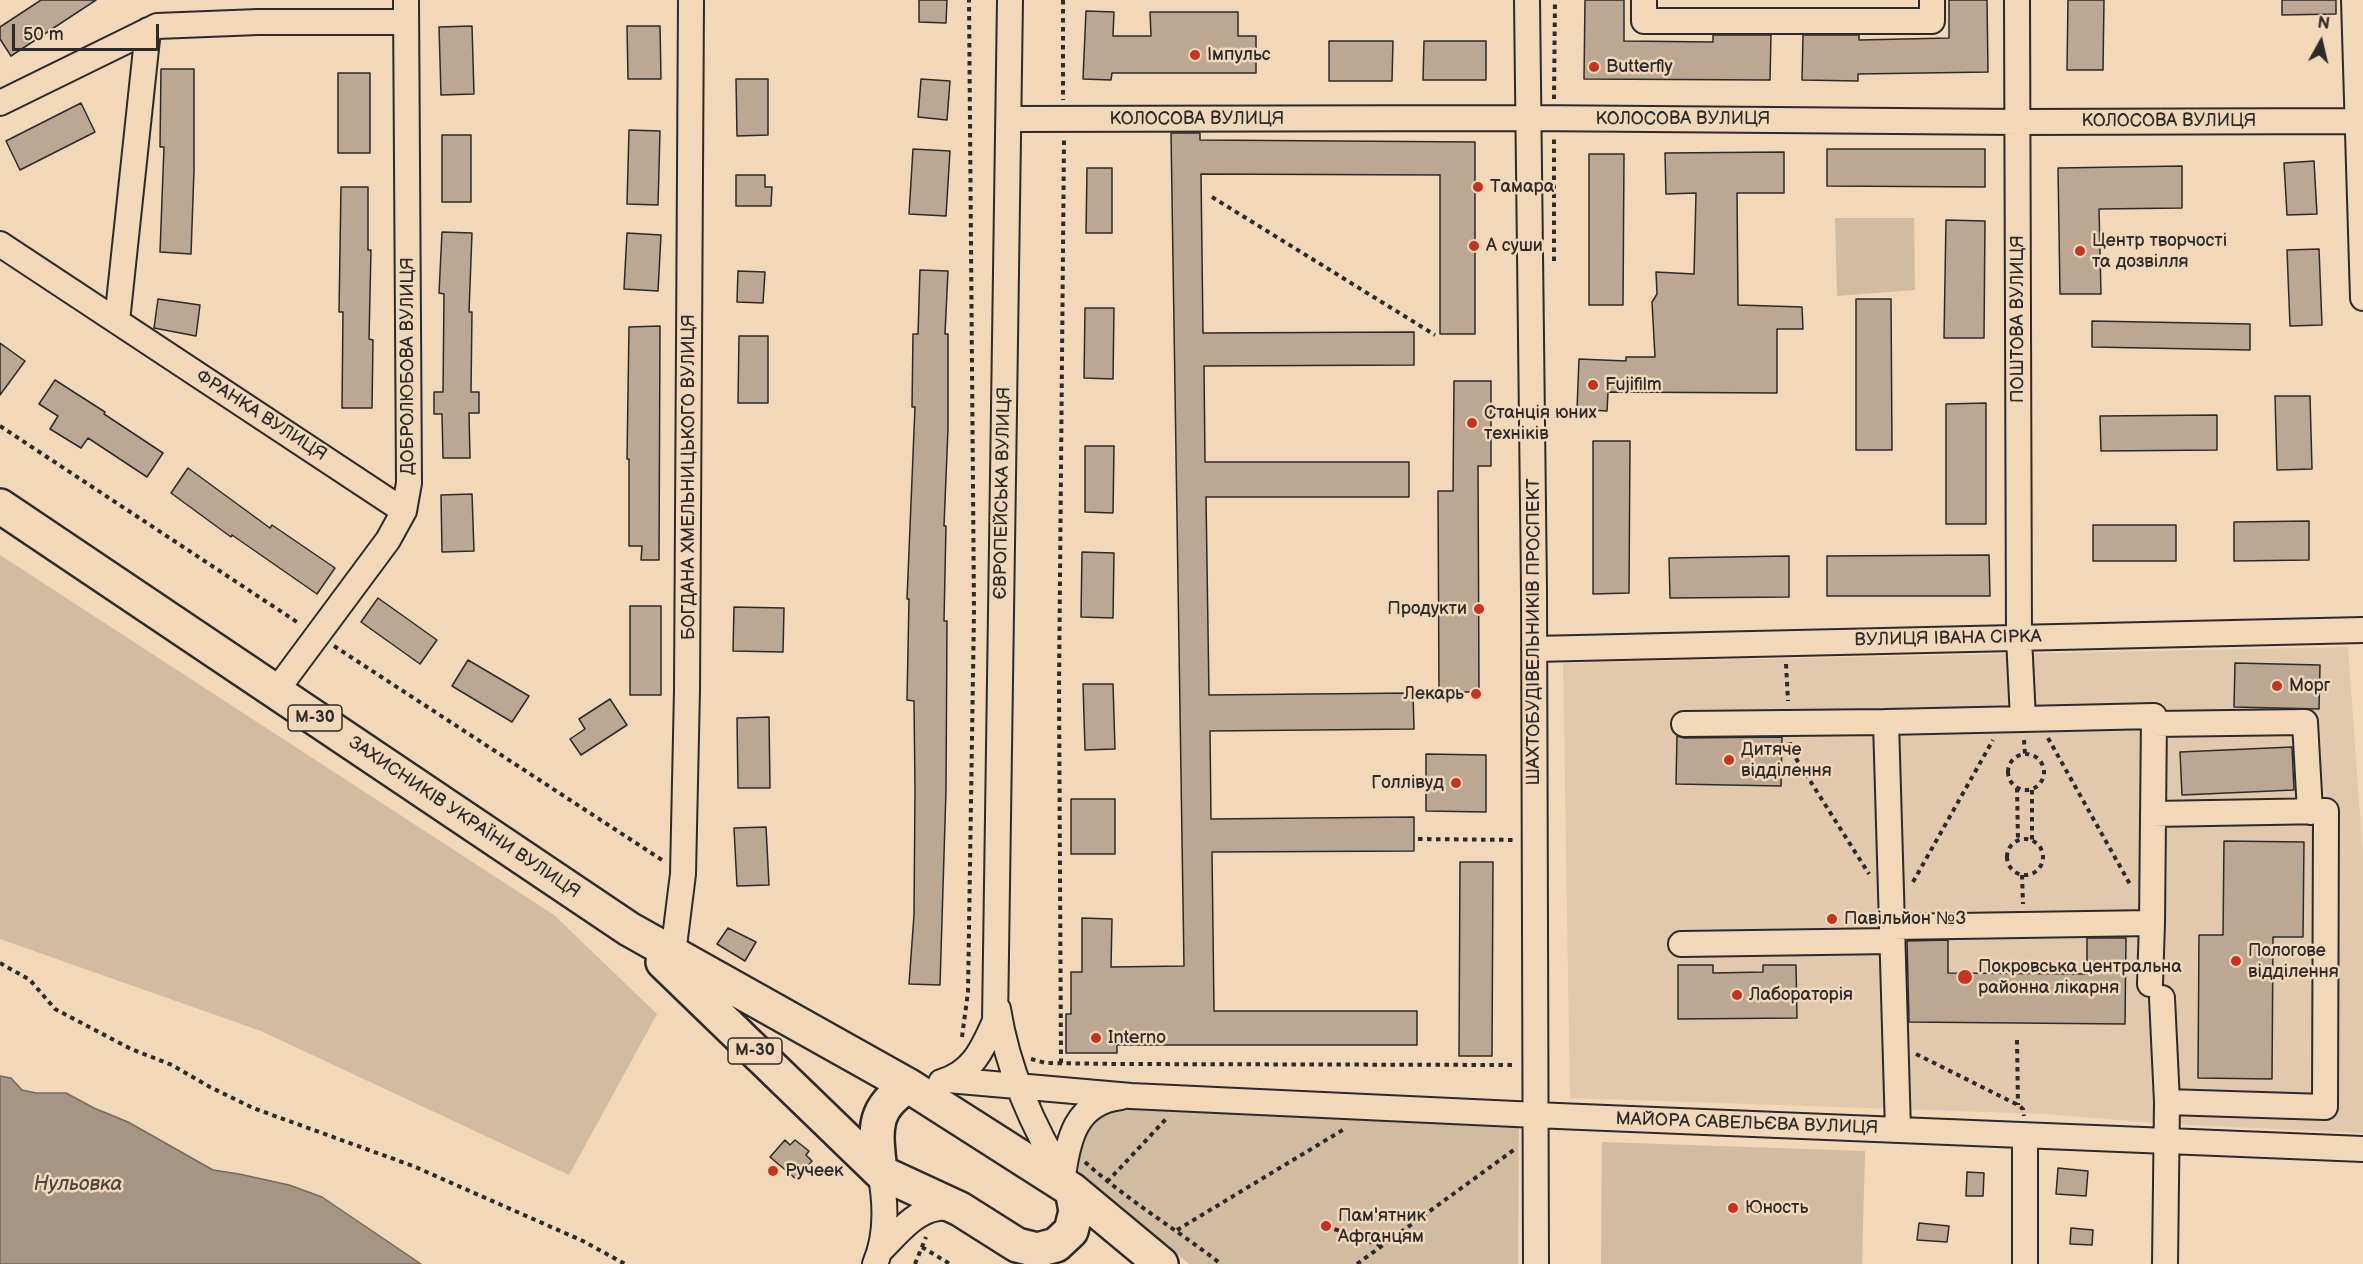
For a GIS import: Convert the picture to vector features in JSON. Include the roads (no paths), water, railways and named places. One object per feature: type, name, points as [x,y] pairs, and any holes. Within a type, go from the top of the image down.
[{"type":"highway","name":"ЗАХИСНИКІВ УКРАЇНИ ВУЛИЦЯ","points":[[0,506],[629,929],[909,1086]]},
{"type":"highway","name":"ЗАХИСНИКІВ УКРАЇНИ ВУЛИЦЯ","points":[[629,929],[880,1172]]},
{"type":"highway","points":[[880,1172],[875,1131],[879,1117],[886,1103],[909,1086]]},
{"type":"highway","name":"М-30","points":[[909,1086],[1068,1183],[1161,1264]]},
{"type":"highway","name":"М-30","points":[[880,1172],[960,1209],[1050,1264]]},
{"type":"highway","points":[[1017,1245],[1037,1250],[1056,1245],[1071,1231],[1076,1211],[1068,1183]]},
{"type":"street","name":"БОГДАНА ХМЕЛЬНИЦЬКОГО ВУЛИЦЯ","points":[[673,954],[683,874],[687,690],[691,0]]},
{"type":"street","name":"ЄВРОПЕЙСЬКА ВУЛИЦЯ","points":[[909,1086],[929,1085],[948,1080],[964,1070],[981,1053],[995,1021],[1010,0]]},
{"type":"street","name":"ШАХТОБУДІВЕЛЬНИКІВ ПРОСПЕКТ","points":[[1527,0],[1538,1114],[1536,1264]]},
{"type":"street","points":[[1644,0],[1644,21],[1805,11],[1932,21],[1932,0]]},
{"type":"street","name":"ПОШТОВА ВУЛИЦЯ","points":[[2017,0],[2019,638],[2022,719]]},
{"type":"street","points":[[2355,0],[2363,298]]},
{"type":"street","points":[[0,103],[158,26],[258,22],[406,11]]},
{"type":"street","name":"ДОБРОЛЮБОВА ВУЛИЦЯ","points":[[276,691],[388,540],[404,511],[409,483],[406,11]]},
{"type":"street","points":[[117,321],[148,30]]},
{"type":"street","name":"КОЛОСОВА ВУЛИЦЯ","points":[[1009,118],[2358,121]]},
{"type":"street","name":"ФРАНКА ВУЛИЦЯ","points":[[0,244],[404,511]]},
{"type":"street","name":"ВУЛИЦЯ ІВАНА СІРКА","points":[[1534,649],[2363,630]]},
{"type":"street","points":[[1684,724],[2154,717],[2152,923],[2167,1102],[2164,1264]]},
{"type":"street","points":[[1887,722],[1898,1130]]},
{"type":"street","points":[[2154,724],[2305,722],[2310,812]]},
{"type":"street","points":[[2153,814],[2326,811],[2325,1107],[2167,1102]]},
{"type":"street","points":[[1681,944],[1892,924],[2023,926],[2152,923]]},
{"type":"street","name":"ЄВРОПЕЙСЬКА ВУЛИЦЯ","points":[[994,986],[1000,1021],[1019,1087],[1034,1123],[1068,1183]]},
{"type":"street","name":"МАЙОРА САВЕЛЬЄВА ВУЛИЦЯ","points":[[948,1080],[1131,1096],[2363,1149]]},
{"type":"street","name":"МАЙОРА САВЕЛЬЄВА ВУЛИЦЯ","points":[[1068,1183],[1067,1147],[1073,1129],[1084,1115],[1098,1104],[1114,1098],[1131,1096]]},
{"type":"street","points":[[2025,1136],[2025,1264]]},
{"type":"street","points":[[878,1256],[884,1208],[880,1172]]},
{"type":"street","points":[[878,1256],[904,1227],[919,1216],[938,1207],[960,1209]]},
{"type":"water","name":"Нульовка","points":[[0,1076],[11,1078],[22,1090],[36,1093],[66,1093],[128,1122],[213,1170],[289,1185],[322,1197],[421,1264],[0,1264]]},
{"type":"place","name":"Імпульс","points":[[1195,55]]},
{"type":"place","name":"Butterfly","points":[[1594,67]]},
{"type":"place","name":"Тамара","points":[[1478,187]]},
{"type":"place","name":"А суши","points":[[1474,246]]},
{"type":"place","name":"Центр творчості та дозвілля","points":[[2080,251]]},
{"type":"place","name":"Fujifilm","points":[[1593,385]]},
{"type":"place","name":"Станція юних техніків","points":[[1472,423]]},
{"type":"place","name":"Продукти","points":[[1479,609]]},
{"type":"place","name":"Морг","points":[[2277,686]]},
{"type":"place","name":"Лекарь","points":[[1476,694]]},
{"type":"place","name":"Дитяче відділення","points":[[1729,760]]},
{"type":"place","name":"Голлівуд","points":[[1456,783]]},
{"type":"place","name":"Павільйон №3","points":[[1832,919]]},
{"type":"place","name":"Пологове відділення","points":[[2236,961]]},
{"type":"place","name":"Покровська центральна районна лікарня","points":[[1965,977]]},
{"type":"place","name":"Лабораторія","points":[[1737,995]]},
{"type":"place","name":"Interno","points":[[1096,1038]]},
{"type":"place","name":"Ручеек","points":[[773,1171]]},
{"type":"place","name":"Юность","points":[[1733,1208]]},
{"type":"place","name":"Пам'ятник Афганцям","points":[[1326,1226]]}]
